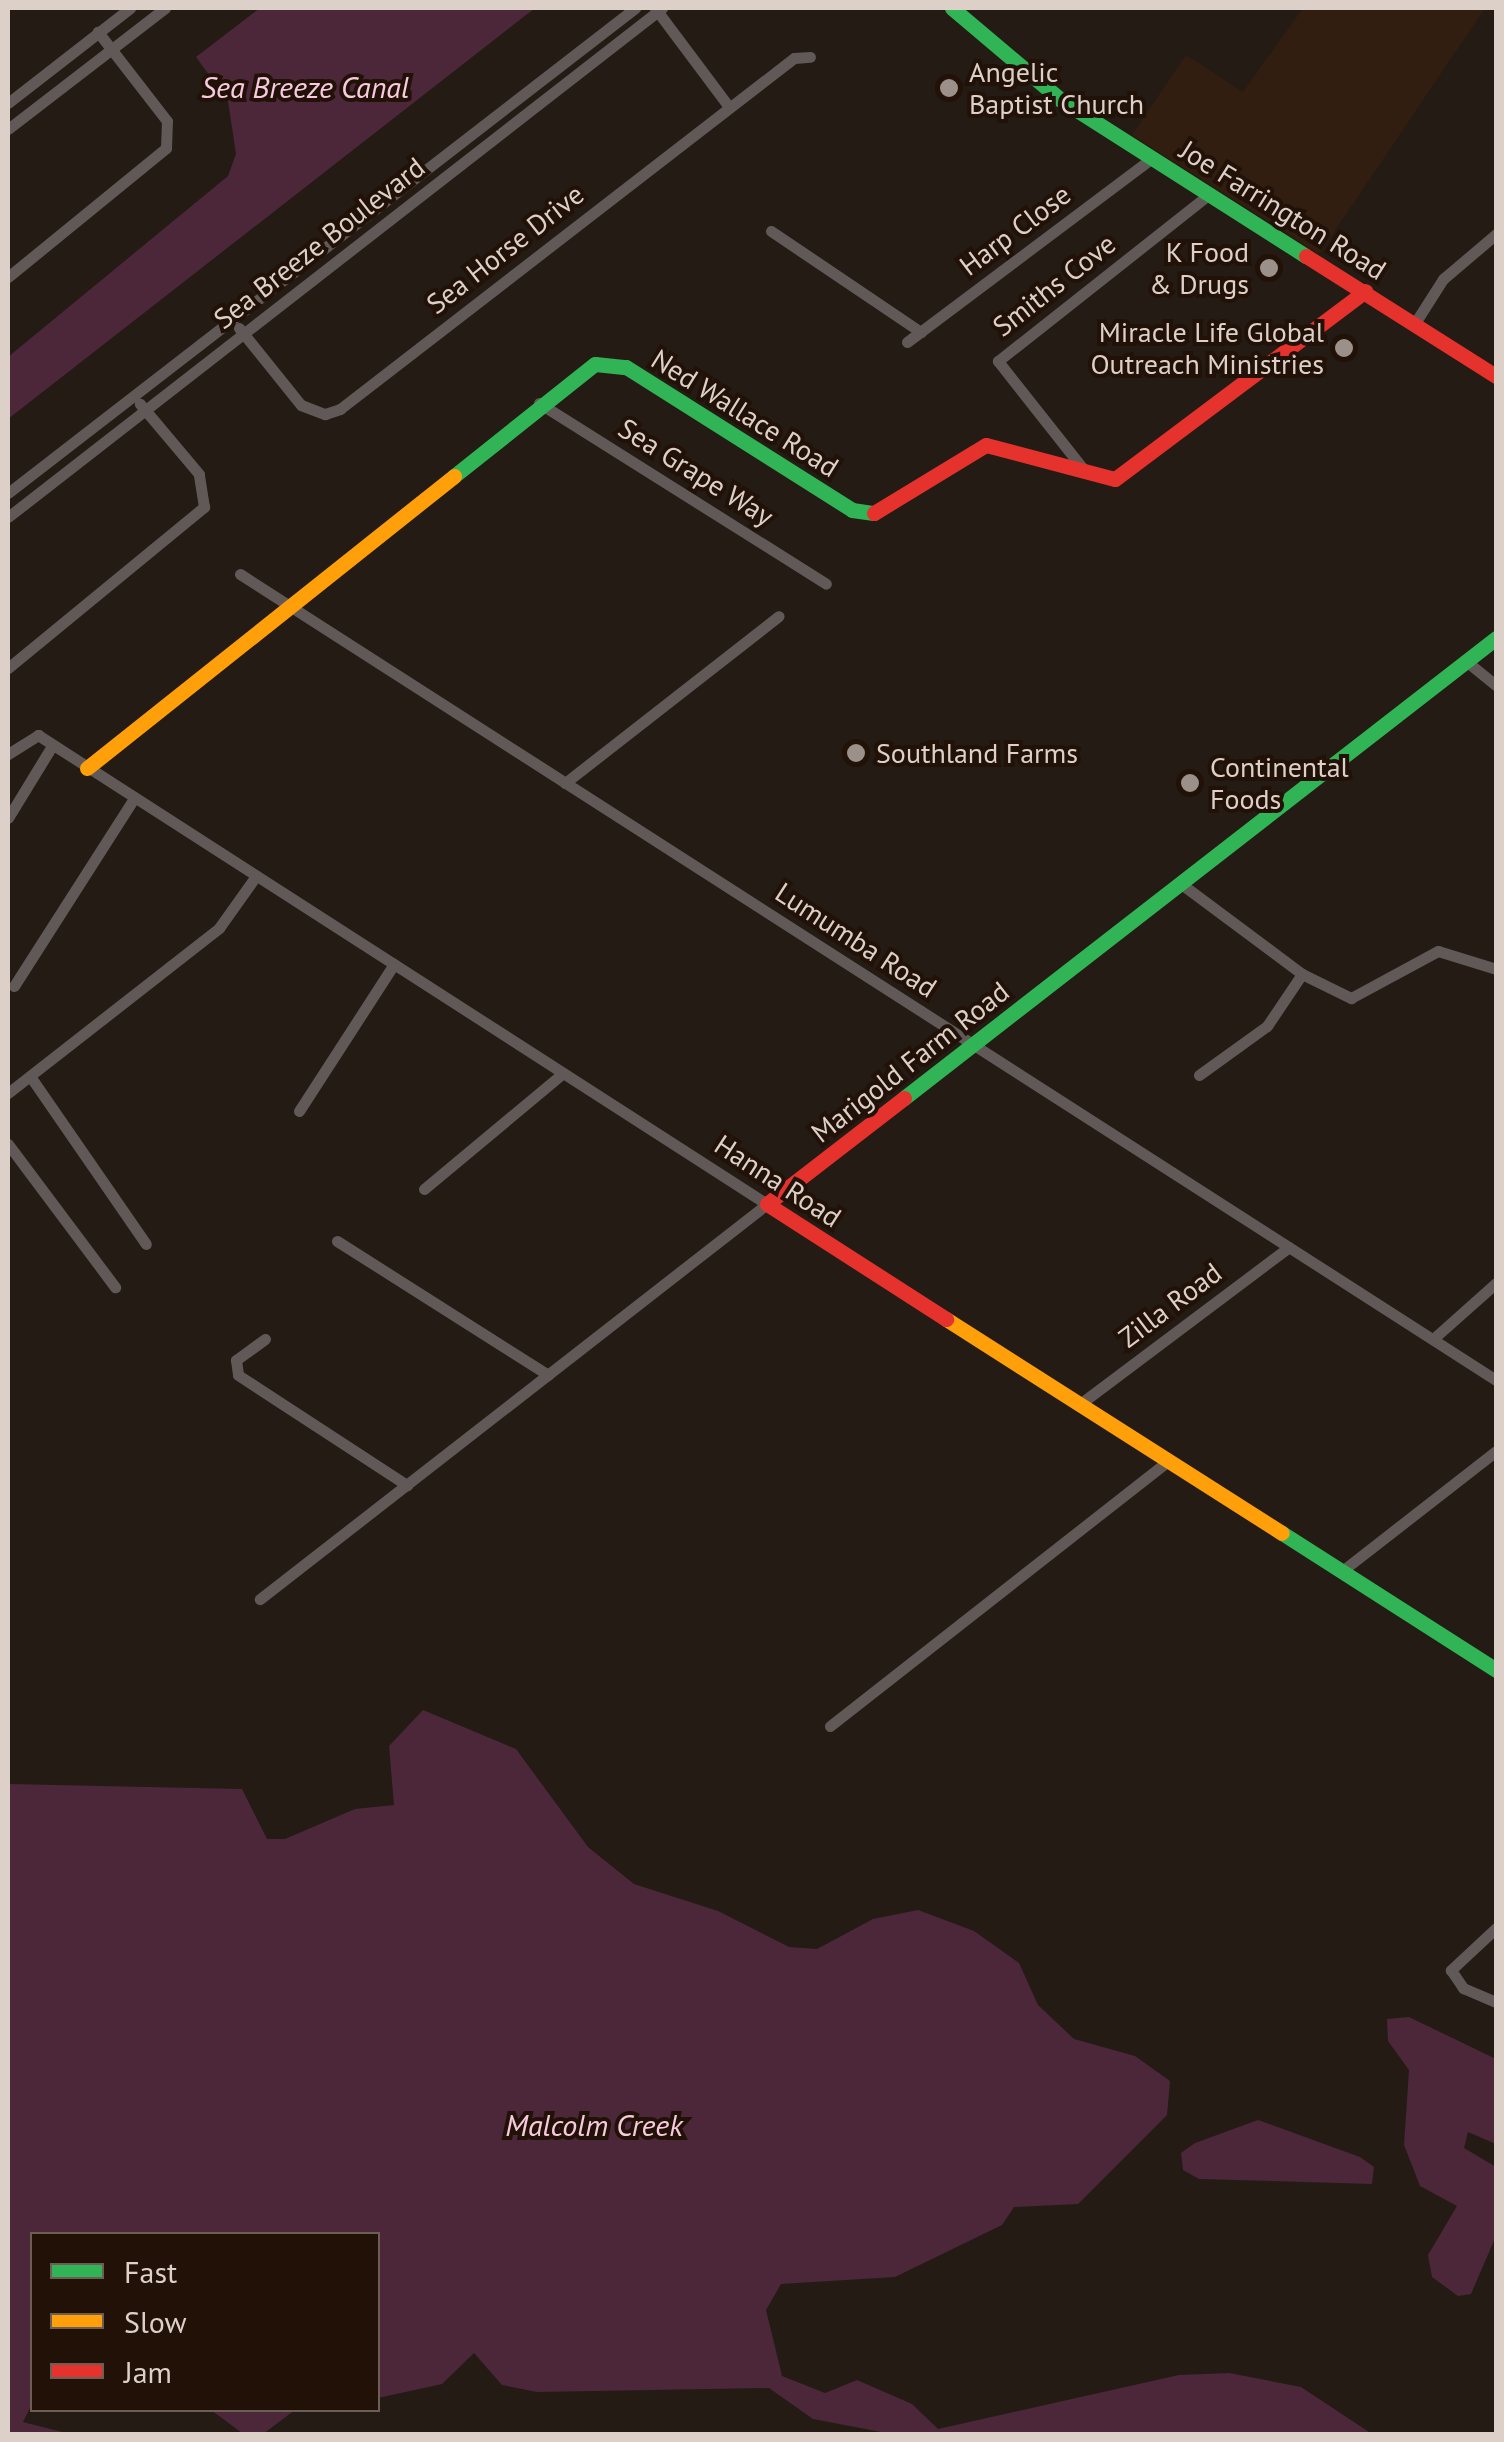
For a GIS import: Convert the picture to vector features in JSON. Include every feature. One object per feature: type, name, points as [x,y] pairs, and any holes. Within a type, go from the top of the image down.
[{"type":"street","points":[[8,103],[130,8]]},
{"type":"street","points":[[8,129],[165,8]]},
{"type":"street","name":"Sea Breeze Boulevard","points":[[8,493],[635,8]]},
{"type":"street","name":"Joe Farrington Road","points":[[952,8],[1034,80],[1496,376]]},
{"type":"street","points":[[658,9],[730,107]]},
{"type":"street","name":"Sea Breeze Boulevard","points":[[8,517],[658,9]]},
{"type":"street","points":[[8,277],[166,148],[166,121],[98,32]]},
{"type":"street","name":"Sea Horse Drive","points":[[232,319],[301,405],[325,414],[340,409],[794,58],[810,57]]},
{"type":"street","name":"Harp Close","points":[[908,342],[1153,157]]},
{"type":"street","name":"Smiths Cove","points":[[1090,477],[998,361],[1211,193]]},
{"type":"street","points":[[771,231],[920,332]]},
{"type":"street","points":[[1415,323],[1442,280],[1496,234]]},
{"type":"street","points":[[1090,477],[1111,481],[1135,467],[1364,291]]},
{"type":"street","name":"Ned Wallace Road","points":[[87,768],[539,403],[595,364],[615,363],[864,514],[889,509],[986,445],[1090,477]]},
{"type":"street","points":[[8,668],[204,507],[199,474],[134,396]]},
{"type":"street","name":"Sea Grape Way","points":[[539,403],[826,584]]},
{"type":"street","name":"Lumumba Road","points":[[240,574],[1496,1380]]},
{"type":"street","points":[[565,783],[778,616]]},
{"type":"street","name":"Marigold Farm Road","points":[[260,1599],[1496,638]]},
{"type":"street","points":[[1466,662],[1496,685]]},
{"type":"street","name":"Hanna Road","points":[[8,754],[34,735],[52,746],[1496,1670]]},
{"type":"street","points":[[8,818],[52,746]]},
{"type":"street","points":[[14,986],[134,798]]},
{"type":"street","points":[[8,1094],[219,928],[256,876]]},
{"type":"street","points":[[1180,884],[1302,974],[1351,998],[1453,948],[1496,969]]},
{"type":"street","points":[[299,1111],[394,964]]},
{"type":"street","points":[[1199,1075],[1267,1026],[1302,974]]},
{"type":"street","points":[[424,1188],[564,1073]]},
{"type":"street","points":[[30,1076],[146,1244]]},
{"type":"street","points":[[8,1144],[115,1286]]},
{"type":"street","points":[[337,1241],[548,1375]]},
{"type":"street","name":"Zilla Road","points":[[1080,1404],[1289,1246]]},
{"type":"street","points":[[1433,1339],[1496,1283]]},
{"type":"street","points":[[265,1339],[236,1360],[238,1375],[406,1485]]},
{"type":"street","points":[[1342,1571],[1496,1451]]},
{"type":"street","points":[[830,1726],[1169,1460]]},
{"type":"street","points":[[1496,1928],[1451,1970],[1463,1988],[1496,2002]]},
{"type":"shaded area","points":[[1303,8],[1485,8],[1319,254],[1132,135],[1186,55],[1243,92]]},
{"type":"water","name":"Sea Breeze Canal","points":[[260,8],[535,8],[8,419],[8,357],[228,176],[236,154],[228,101],[196,57]]},
{"type":"water","name":"Malcolm Creek","points":[[423,1710],[516,1749],[588,1847],[634,1884],[718,1911],[789,1947],[817,1949],[873,1919],[918,1910],[974,1931],[1019,1963],[1038,2005],[1074,2039],[1135,2056],[1170,2081],[1167,2115],[1078,2204],[1014,2207],[1002,2225],[895,2277],[781,2284],[766,2310],[782,2376],[825,2393],[857,2380],[912,2404],[938,2429],[1179,2375],[1229,2373],[1301,2387],[1372,2434],[892,2434],[813,2419],[769,2388],[537,2392],[502,2385],[474,2353],[442,2384],[380,2398],[380,2232],[30,2232],[30,2408],[23,2422],[70,2434],[8,2434],[8,1784],[242,1789],[267,1839],[285,1839],[355,1809],[394,1805],[389,1746]]},
{"type":"water","points":[[1409,2017],[1496,2059],[1496,2144],[1468,2132],[1464,2148],[1496,2167],[1496,2236],[1471,2294],[1458,2296],[1432,2277],[1428,2255],[1457,2206],[1420,2186],[1404,2145],[1409,2070],[1388,2041],[1387,2019]]},
{"type":"water","points":[[1258,2120],[1360,2157],[1374,2167],[1372,2184],[1199,2179],[1183,2170],[1181,2153],[1195,2143]]},
{"type":"water","points":[[214,2412],[292,2412],[263,2434],[242,2433]]},
{"type":"traffic: fast","points":[[952,8],[1061,100],[1306,256]]},
{"type":"traffic: fast","points":[[454,476],[595,364],[626,367],[852,510],[874,513]]},
{"type":"traffic: fast","points":[[904,1098],[1496,638]]},
{"type":"traffic: fast","points":[[1282,1533],[1496,1670]]},
{"type":"traffic: slow","points":[[87,768],[454,476]]},
{"type":"traffic: slow","points":[[946,1319],[1282,1533]]},
{"type":"traffic: jam","points":[[1306,256],[1496,376]]},
{"type":"traffic: jam","points":[[874,513],[986,445],[1115,479],[1365,291]]},
{"type":"traffic: jam","points":[[904,1098],[767,1204],[946,1319]]},
{"type":"place","name":"Angelic Baptist Church","points":[[949,88]]},
{"type":"place","name":"K Food & Drugs","points":[[1269,268]]},
{"type":"place","name":"Miracle Life Global Outreach Ministries","points":[[1344,348]]},
{"type":"place","name":"Southland Farms","points":[[856,753]]},
{"type":"place","name":"Continental Foods","points":[[1190,783]]}]
